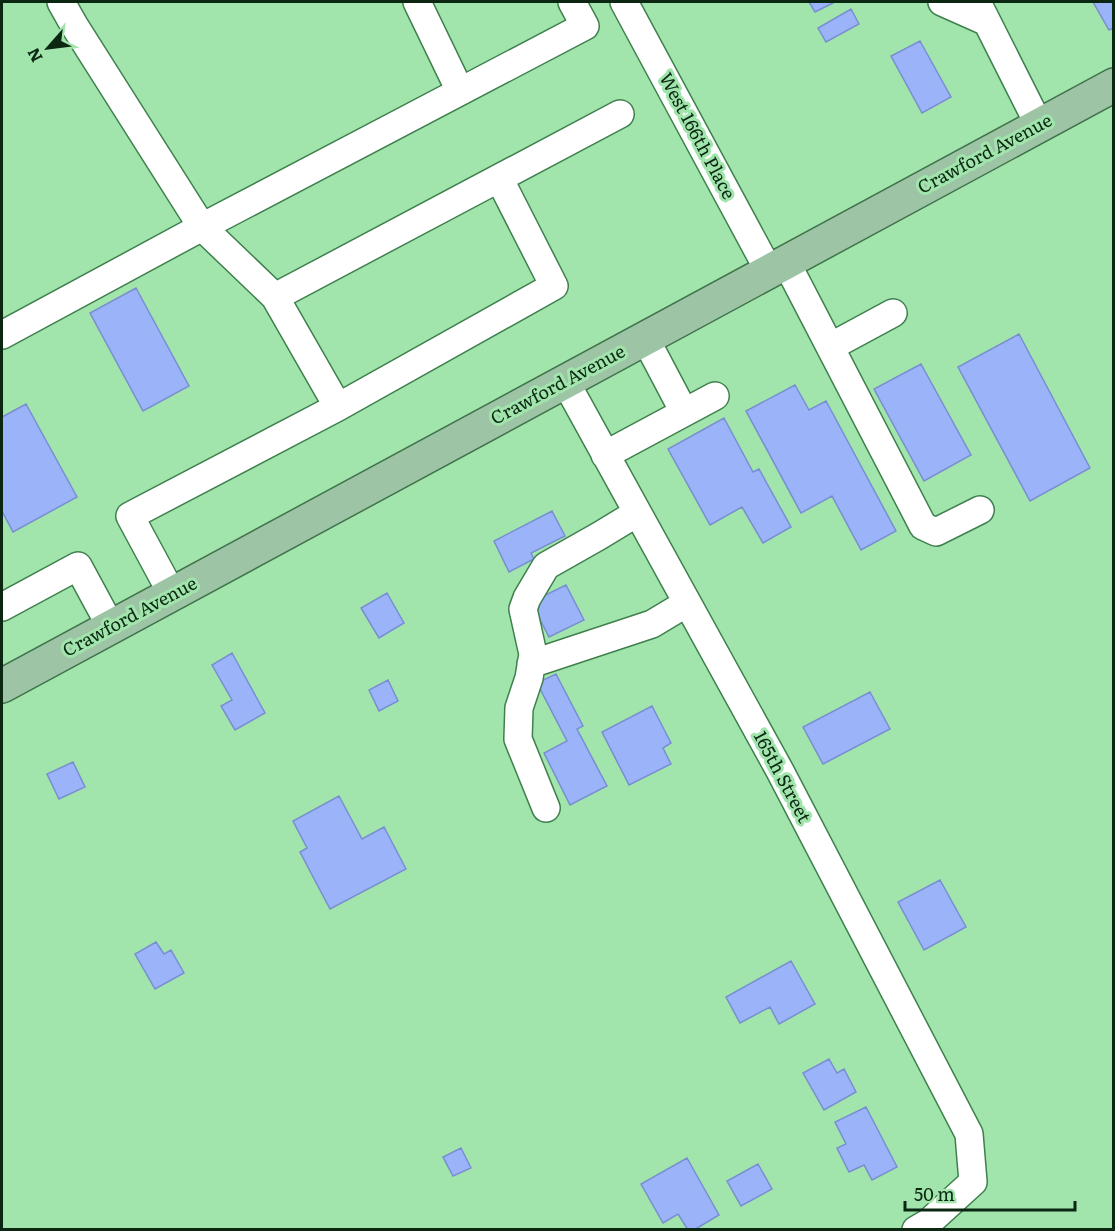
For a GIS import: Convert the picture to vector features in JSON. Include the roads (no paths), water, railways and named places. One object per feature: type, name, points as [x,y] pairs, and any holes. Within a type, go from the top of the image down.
[{"type":"main road","name":"Crawford Avenue","points":[[2,686],[1113,85]]},
{"type":"street","points":[[61,2],[202,227],[275,297],[338,407]]},
{"type":"street","points":[[417,2],[460,91]]},
{"type":"street","points":[[2,335],[585,26],[572,2]]},
{"type":"street","name":"West 166th Place","points":[[624,2],[778,267],[830,347],[922,526],[936,532],[980,510]]},
{"type":"street","points":[[942,2],[982,11],[1039,125]]},
{"type":"street","points":[[275,297],[620,114]]},
{"type":"street","points":[[172,594],[130,516],[338,407],[554,286],[500,178]]},
{"type":"street","points":[[830,347],[893,313]]},
{"type":"street","points":[[645,338],[684,412]]},
{"type":"street","name":"165th Street","points":[[565,381],[780,771],[969,1134],[973,1182],[928,1223],[916,1230]]},
{"type":"street","points":[[605,455],[715,396]]},
{"type":"street","points":[[546,808],[518,739],[519,708],[529,678],[533,654],[523,609],[526,598],[546,566],[637,513]]},
{"type":"street","points":[[2,607],[78,566],[111,627]]},
{"type":"street","points":[[531,664],[652,624],[687,603]]}]
